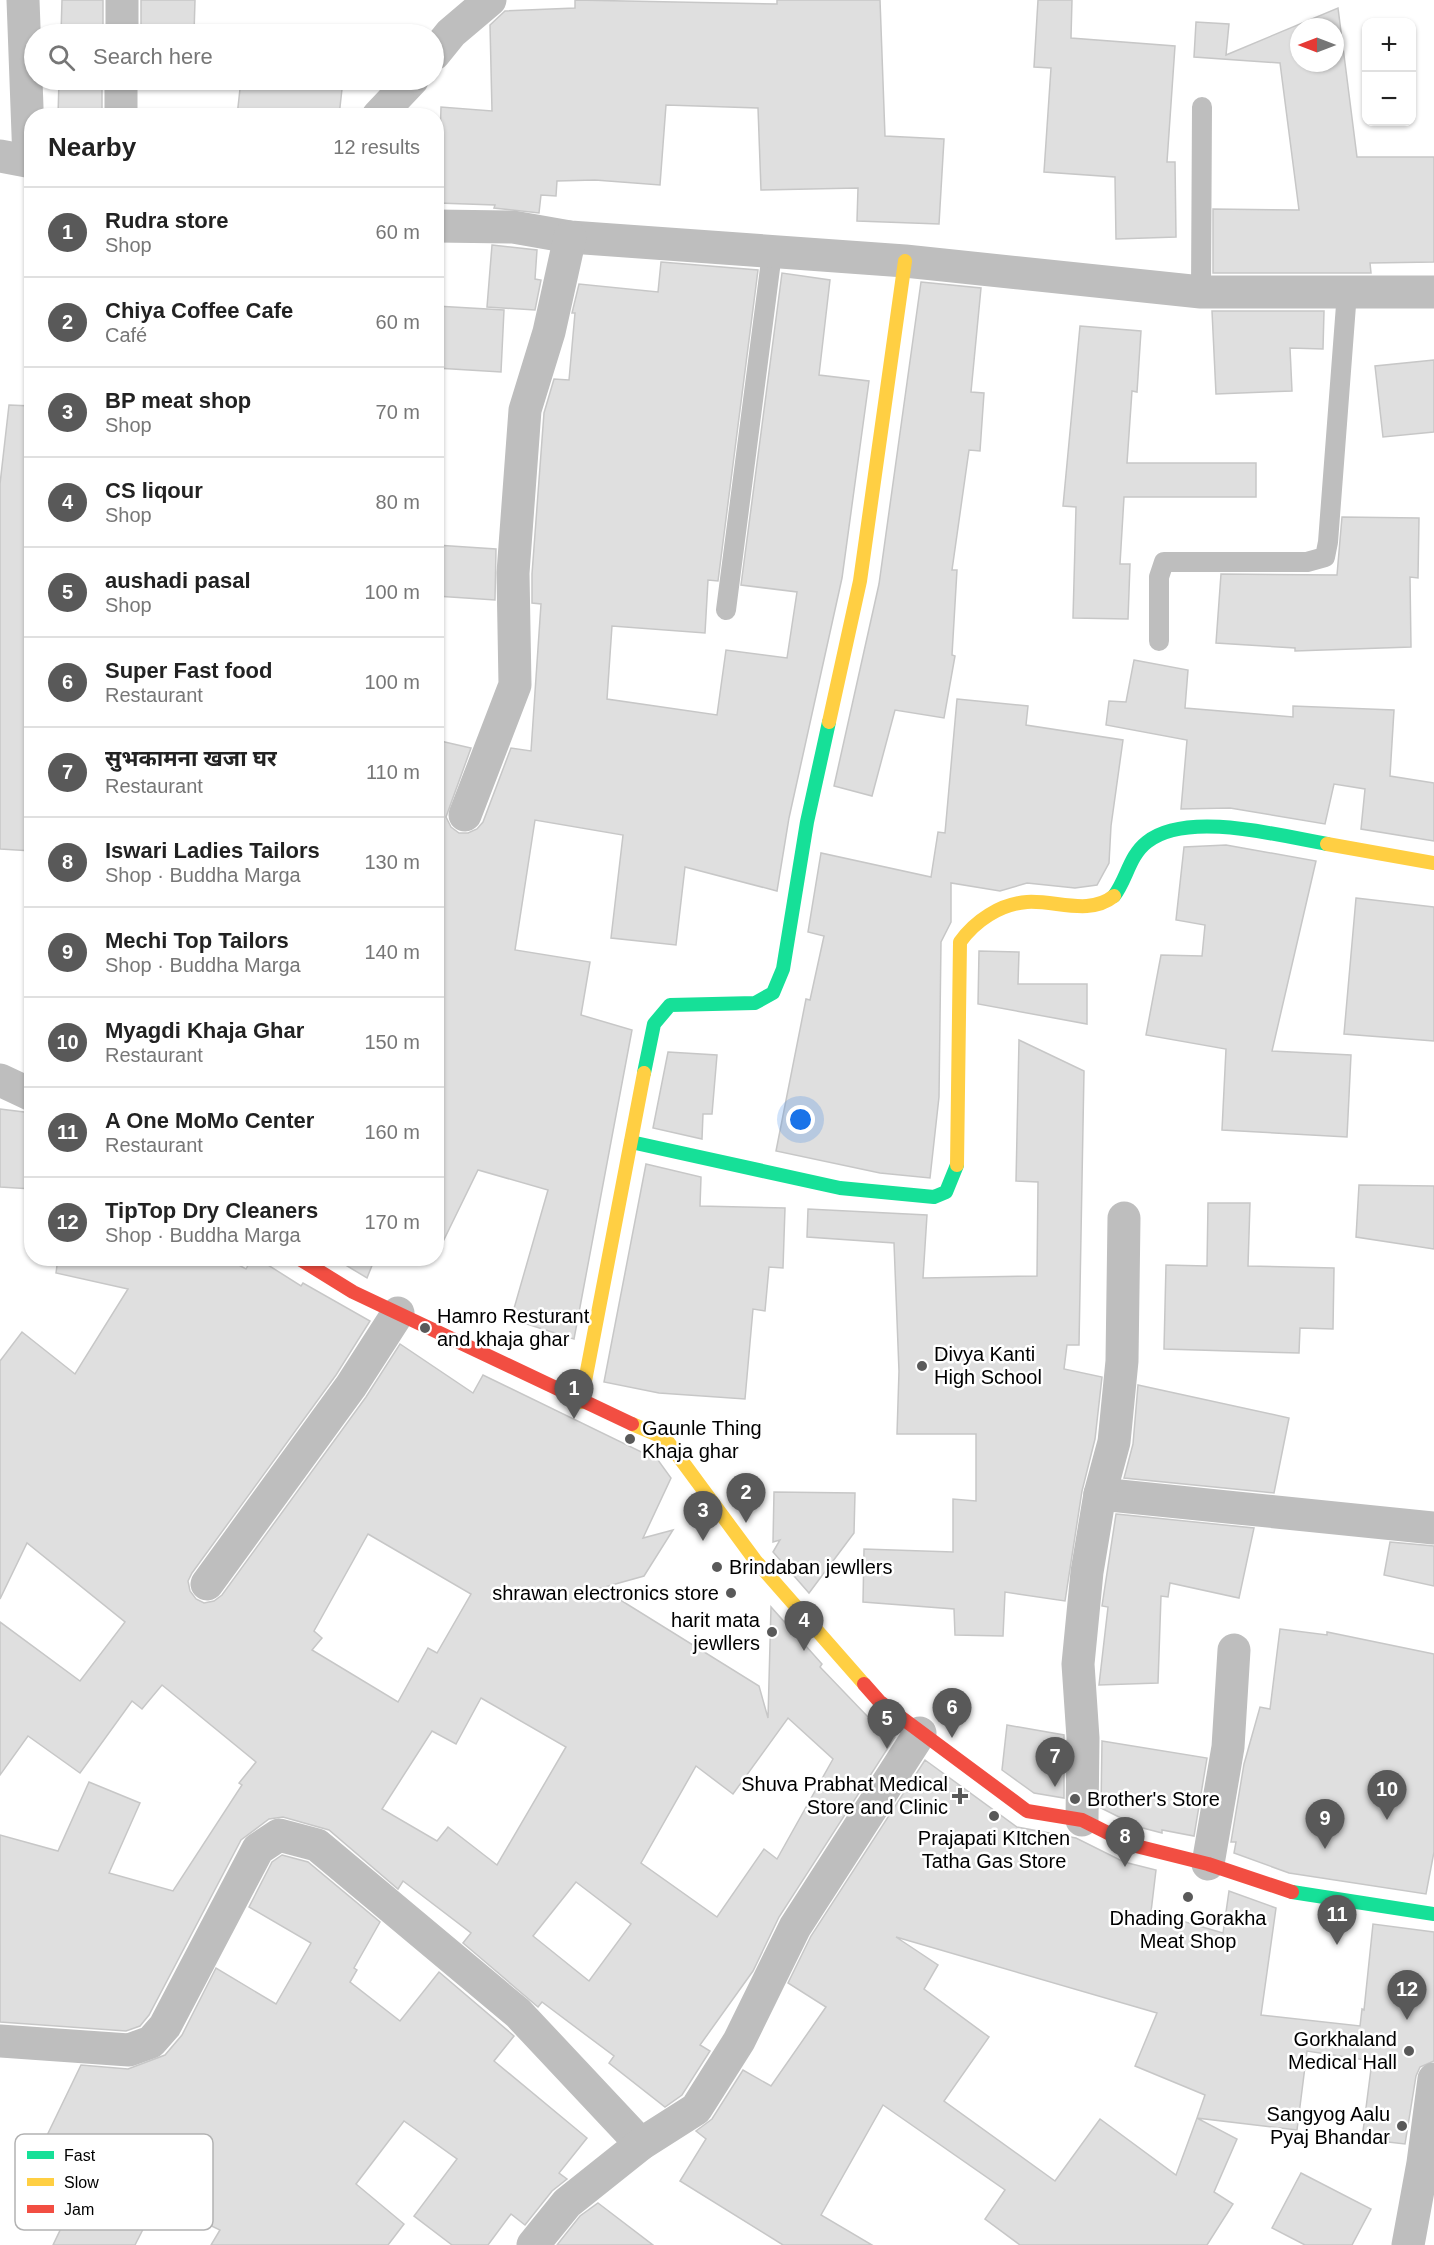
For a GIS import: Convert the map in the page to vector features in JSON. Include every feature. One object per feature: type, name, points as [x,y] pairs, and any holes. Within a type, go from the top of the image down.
[{"type":"street","points":[[20,160],[23,0]]},
{"type":"street","points":[[122,0],[122,24]]},
{"type":"street","points":[[444,42],[490,0]]},
{"type":"street","points":[[121,90],[121,108]]},
{"type":"street","points":[[386,108],[403,90]]},
{"type":"street","points":[[444,226],[513,227],[570,237],[905,261],[1201,292],[1434,292]]},
{"type":"street","points":[[465,815],[514,685],[513,573],[525,410],[549,332],[570,237]]},
{"type":"street","points":[[580,1402],[654,1024],[670,1005],[755,1003],[773,993],[783,969],[807,822],[860,581],[905,261]]},
{"type":"street","points":[[631,1142],[840,1188],[934,1197],[946,1192],[957,1168],[960,942],[972,925],[994,912],[1026,902],[1076,907],[1105,903],[1116,894],[1128,865],[1148,841],[1180,828],[1227,826],[1434,863]]},
{"type":"street","points":[[0,1080],[24,1091]]},
{"type":"street","points":[[1082,1820],[1083,1738],[1078,1664],[1087,1572],[1100,1494],[1114,1442],[1122,1361],[1124,1218]]},
{"type":"street","points":[[311,1266],[353,1292],[580,1402],[665,1438],[755,1560],[879,1701],[1027,1810],[1082,1820],[1132,1845],[1208,1864],[1284,1891],[1434,1914]]},
{"type":"street","points":[[207,1584],[351,1386],[398,1313]]},
{"type":"street","points":[[1100,1494],[1434,1528]]},
{"type":"street","points":[[1208,1864],[1227,1747],[1234,1650]]},
{"type":"street","points":[[533,2245],[567,2203],[641,2144],[696,2109],[739,2041],[795,1927],[920,1733]]},
{"type":"street","points":[[0,2041],[129,2050],[152,2042],[165,2026],[258,1850],[279,1835],[317,1845],[518,2013],[641,2144]]},
{"type":"street","points":[[1408,2245],[1423,2163],[1434,2079]]},
{"type":"lane","points":[[1201,292],[1202,107]]},
{"type":"lane","points":[[726,610],[772,253]]},
{"type":"lane","points":[[1159,641],[1159,577],[1164,562],[1307,562],[1325,557],[1347,292]]},
{"type":"building","points":[[62,0],[103,0],[103,24],[61,24]]},
{"type":"building","points":[[141,0],[195,0],[194,24],[141,24]]},
{"type":"building","points":[[575,0],[777,4],[777,0],[880,0],[885,136],[944,139],[939,224],[857,221],[858,188],[761,190],[758,108],[666,105],[660,185],[595,180],[557,181],[556,196],[541,195],[539,213],[494,208],[495,205],[444,203],[444,108],[441,107],[492,111],[490,25],[505,11],[575,8]]},
{"type":"building","points":[[1038,0],[1072,0],[1071,38],[1175,46],[1167,162],[1175,162],[1176,237],[1116,239],[1115,177],[1044,172],[1051,68],[1034,67]]},
{"type":"building","points":[[1338,8],[1339,18],[1314,18]]},
{"type":"building","points":[[1196,22],[1229,24],[1226,55],[1290,28],[1290,72],[1344,72],[1344,55],[1357,157],[1434,157],[1434,262],[1370,263],[1371,273],[1213,273],[1213,209],[1299,210],[1280,63],[1194,57]]},
{"type":"building","points":[[59,90],[102,90],[102,108],[58,108]]},
{"type":"building","points":[[240,90],[342,90],[340,108],[238,108]]},
{"type":"building","points":[[492,245],[537,250],[535,279],[541,280],[535,310],[487,307]]},
{"type":"building","points":[[661,262],[758,270],[718,581],[708,580],[705,633],[612,626],[607,699],[717,715],[726,650],[787,658],[797,592],[741,585],[782,273],[830,280],[819,375],[869,381],[842,578],[789,818],[777,891],[685,867],[676,945],[611,938],[623,835],[535,820],[515,950],[590,962],[581,1015],[632,1030],[574,1339],[511,1319],[548,1190],[478,1170],[444,1240],[444,742],[471,748],[446,817],[451,827],[459,833],[468,833],[477,829],[483,822],[511,748],[531,751],[541,604],[532,603],[532,574],[544,413],[554,379],[569,380],[575,313],[572,313],[579,284],[658,292]]},
{"type":"building","points":[[921,282],[981,288],[971,392],[984,393],[980,451],[969,450],[952,570],[957,570],[952,655],[955,656],[944,718],[895,710],[872,796],[834,786],[879,584]]},
{"type":"building","points":[[444,306],[504,310],[501,372],[444,368]]},
{"type":"building","points":[[1212,311],[1324,311],[1323,349],[1290,348],[1292,391],[1216,394]]},
{"type":"building","points":[[1080,326],[1141,331],[1137,392],[1132,391],[1127,463],[1256,463],[1256,497],[1124,497],[1120,564],[1130,564],[1128,619],[1073,618],[1076,507],[1063,506]]},
{"type":"building","points":[[1434,360],[1434,432],[1383,437],[1375,366]]},
{"type":"building","points":[[9,405],[24,406],[24,850],[0,849],[0,484]]},
{"type":"building","points":[[1342,517],[1419,518],[1418,578],[1410,577],[1411,647],[1295,651],[1295,648],[1216,643],[1221,574],[1337,575]]},
{"type":"building","points":[[444,546],[496,549],[495,600],[444,597]]},
{"type":"building","points":[[1134,660],[1188,670],[1185,708],[1293,717],[1293,706],[1394,710],[1390,776],[1434,783],[1434,841],[1361,829],[1365,789],[1334,784],[1325,824],[1230,808],[1181,809],[1187,740],[1106,725],[1109,701],[1126,702]]},
{"type":"building","points":[[957,699],[1028,706],[1026,725],[1123,740],[1111,826],[1109,863],[1097,885],[1075,888],[1027,883],[1000,891],[951,883],[951,922],[941,942],[939,1097],[930,1178],[880,1173],[776,1151],[806,999],[810,1000],[824,936],[808,932],[821,853],[931,877],[938,832],[945,833]]},
{"type":"building","points":[[1226,845],[1316,861],[1272,1051],[1351,1055],[1347,1137],[1222,1130],[1226,1049],[1146,1035],[1161,955],[1202,956],[1205,925],[1176,920],[1184,847]]},
{"type":"building","points":[[1356,898],[1434,907],[1434,1041],[1344,1034]]},
{"type":"building","points":[[979,951],[1019,952],[1018,984],[1087,984],[1087,1024],[978,1004]]},
{"type":"building","points":[[1019,1040],[1084,1071],[1079,1345],[1067,1345],[1064,1369],[1102,1377],[1095,1439],[1082,1491],[1065,1601],[1005,1592],[1003,1636],[955,1635],[954,1609],[863,1602],[864,1549],[953,1552],[953,1499],[976,1501],[976,1434],[897,1434],[899,1371],[894,1243],[807,1237],[808,1209],[927,1215],[923,1278],[1037,1276],[1038,1182],[1016,1181]]},
{"type":"building","points":[[668,1052],[717,1055],[712,1114],[703,1114],[702,1139],[653,1128]]},
{"type":"building","points":[[0,1109],[24,1112],[24,1188],[0,1187]]},
{"type":"building","points":[[646,1164],[701,1177],[700,1206],[785,1208],[783,1268],[769,1267],[765,1311],[753,1309],[745,1399],[659,1393],[604,1382]]},
{"type":"building","points":[[1359,1185],[1434,1186],[1434,1249],[1356,1237]]},
{"type":"building","points":[[1208,1203],[1250,1203],[1248,1266],[1334,1268],[1333,1329],[1300,1328],[1299,1353],[1164,1349],[1166,1265],[1207,1266]]},
{"type":"building","points":[[57,1266],[241,1266],[246,1269],[248,1266],[270,1266],[301,1286],[303,1283],[370,1321],[336,1375],[192,1573],[188,1581],[190,1591],[196,1599],[204,1603],[214,1601],[222,1595],[366,1397],[400,1344],[473,1393],[483,1375],[658,1460],[671,1478],[643,1538],[673,1530],[644,1576],[601,1588],[759,1686],[768,1718],[771,1607],[822,1664],[820,1667],[867,1716],[895,1737],[779,1917],[753,1971],[700,2045],[710,2051],[682,2095],[665,2107],[609,2063],[614,2056],[542,2002],[538,2007],[463,1943],[471,1933],[403,1881],[398,1889],[329,1830],[283,1817],[269,1819],[241,1840],[149,2015],[140,2026],[126,2031],[0,2022],[0,1835],[58,1851],[89,1782],[140,1803],[109,1873],[173,1891],[242,1785],[239,1783],[256,1762],[162,1685],[142,1709],[132,1701],[80,1773],[28,1736],[0,1775],[0,1622],[80,1681],[125,1622],[27,1543],[0,1599],[0,1361],[22,1332],[75,1374],[128,1289],[56,1273]],"holes":[[[368,1534],[471,1594],[437,1653],[428,1648],[398,1702],[312,1650],[322,1638],[314,1631]],[[481,1698],[566,1747],[497,1865],[448,1827],[437,1841],[382,1809],[432,1731],[456,1744]],[[788,1718],[833,1759],[777,1859],[764,1849],[717,1917],[641,1863],[696,1766],[733,1794]],[[576,1882],[631,1924],[589,1981],[533,1936]]]},
{"type":"building","points":[[347,1266],[372,1266],[367,1278]]},
{"type":"building","points":[[1138,1385],[1289,1418],[1274,1493],[1124,1478],[1133,1444]]},
{"type":"building","points":[[774,1492],[855,1493],[854,1533],[809,1593],[773,1552],[780,1540],[773,1542]]},
{"type":"building","points":[[1116,1514],[1254,1528],[1239,1598],[1170,1583],[1168,1597],[1161,1596],[1158,1683],[1099,1685],[1108,1607],[1102,1606]]},
{"type":"building","points":[[1390,1542],[1434,1546],[1434,1586],[1384,1575]]},
{"type":"building","points":[[1280,1629],[1327,1635],[1327,1632],[1434,1654],[1434,1852],[1426,1894],[1289,1873],[1234,1853],[1236,1842],[1231,1842],[1244,1764],[1260,1707],[1270,1709]]},
{"type":"building","points":[[1007,1725],[1064,1735],[1064,1798],[1034,1793],[1002,1770]]},
{"type":"building","points":[[1102,1741],[1207,1758],[1194,1836],[1162,1830],[1162,1833],[1139,1827],[1101,1808]]},
{"type":"building","points":[[925,1760],[1017,1827],[1076,1838],[1124,1862],[1156,1870],[1151,1912],[1223,1933],[1229,1891],[1276,1908],[1261,2015],[1360,2026],[1362,2009],[1364,2010],[1373,1924],[1434,1932],[1434,2061],[1420,2067],[1416,2076],[1405,2144],[1362,2139],[1372,2061],[1307,2051],[1297,2130],[1197,2118],[1237,2139],[1214,2192],[1233,2204],[1207,2245],[1020,2245],[985,2219],[1005,2190],[883,2105],[821,2215],[872,2245],[783,2245],[680,2181],[706,2139],[696,2131],[712,2119],[743,2070],[771,2086],[826,2007],[788,1983],[811,1936]],"holes":[[[896,1937],[1157,2013],[1135,2066],[1205,2095],[1176,2175],[1100,2119],[1055,2181],[944,2101],[989,2037],[924,1989],[938,1965]]]},
{"type":"building","points":[[282,1855],[308,1862],[380,1922],[354,1968],[357,1970],[350,1982],[400,2021],[439,1972],[514,2036],[494,2061],[587,2138],[559,2173],[567,2179],[552,2191],[525,2225],[511,2214],[488,2245],[452,2245],[414,2216],[457,2159],[404,2121],[356,2184],[404,2224],[388,2245],[211,2245],[220,2230],[213,2227],[213,2134],[48,2134],[81,2065],[128,2069],[165,2055],[182,2035],[216,1968],[276,2004],[311,1943],[249,1907],[272,1862]]},
{"type":"building","points":[[1301,2173],[1371,2209],[1352,2245],[1305,2245],[1272,2228]]},
{"type":"building","points":[[598,2203],[653,2245],[557,2245],[580,2216]]},
{"type":"building","points":[[60,2230],[143,2230],[135,2245],[53,2245]]},
{"type":"traffic: fast","points":[[644,1073],[654,1024],[670,1005],[755,1003],[773,993],[783,969],[807,822],[829,722]]},
{"type":"traffic: fast","points":[[1114,896],[1136,854],[1147,842],[1164,833],[1209,826],[1260,831],[1327,844]]},
{"type":"traffic: fast","points":[[631,1142],[840,1188],[934,1197],[946,1192],[957,1165]]},
{"type":"traffic: fast","points":[[1292,1892],[1434,1914]]},
{"type":"traffic: slow","points":[[829,722],[860,581],[905,261]]},
{"type":"traffic: slow","points":[[1327,844],[1434,863]]},
{"type":"traffic: slow","points":[[957,1165],[960,942],[973,927],[989,915],[1017,903],[1038,902],[1083,906],[1104,902],[1114,896]]},
{"type":"traffic: slow","points":[[581,1402],[644,1073]]},
{"type":"traffic: slow","points":[[632,1424],[665,1438],[755,1560],[864,1684]]},
{"type":"traffic: jam","points":[[311,1266],[353,1292],[632,1424]]},
{"type":"traffic: jam","points":[[864,1684],[879,1701],[1027,1811],[1082,1820],[1132,1845],[1208,1864],[1292,1892]]},
{"type":"place","name":"Hamro Resturant and khaja ghar","points":[[425,1328]]},
{"type":"place","name":"Divya Kanti High School","points":[[922,1366]]},
{"type":"place","name":"Rudra store","points":[[574,1419]]},
{"type":"place","name":"Gaunle Thing Khaja ghar","points":[[630,1439]]},
{"type":"place","name":"Chiya Coffee Cafe","points":[[746,1523]]},
{"type":"place","name":"BP meat shop","points":[[703,1541]]},
{"type":"place","name":"Brindaban jewllers","points":[[717,1567]]},
{"type":"place","name":"shrawan electronics store","points":[[731,1593]]},
{"type":"place","name":"harit mata jewllers","points":[[772,1632]]},
{"type":"place","name":"CS liqour","points":[[804,1651]]},
{"type":"place","name":"Super Fast food","points":[[952,1738]]},
{"type":"place","name":"aushadi pasal","points":[[887,1749]]},
{"type":"place","name":"सुभकामना खजा घर","points":[[1055,1787]]},
{"type":"place","name":"Shuva Prabhat Medical Store and Clinic","points":[[960,1796]]},
{"type":"place","name":"Brother's Store","points":[[1075,1799]]},
{"type":"place","name":"Prajapati KItchen Tatha Gas Store","points":[[994,1816]]},
{"type":"place","name":"Myagdi Khaja Ghar","points":[[1387,1820]]},
{"type":"place","name":"Mechi Top Tailors","points":[[1325,1849]]},
{"type":"place","name":"Iswari Ladies Tailors","points":[[1125,1867]]},
{"type":"place","name":"Dhading Gorakha Meat Shop","points":[[1188,1897]]},
{"type":"place","name":"A One MoMo Center","points":[[1337,1945]]},
{"type":"place","name":"TipTop Dry Cleaners","points":[[1407,2020]]},
{"type":"place","name":"Gorkhaland Medical Hall","points":[[1409,2051]]},
{"type":"place","name":"Sangyog Aalu Pyaj Bhandar","points":[[1402,2126]]}]
